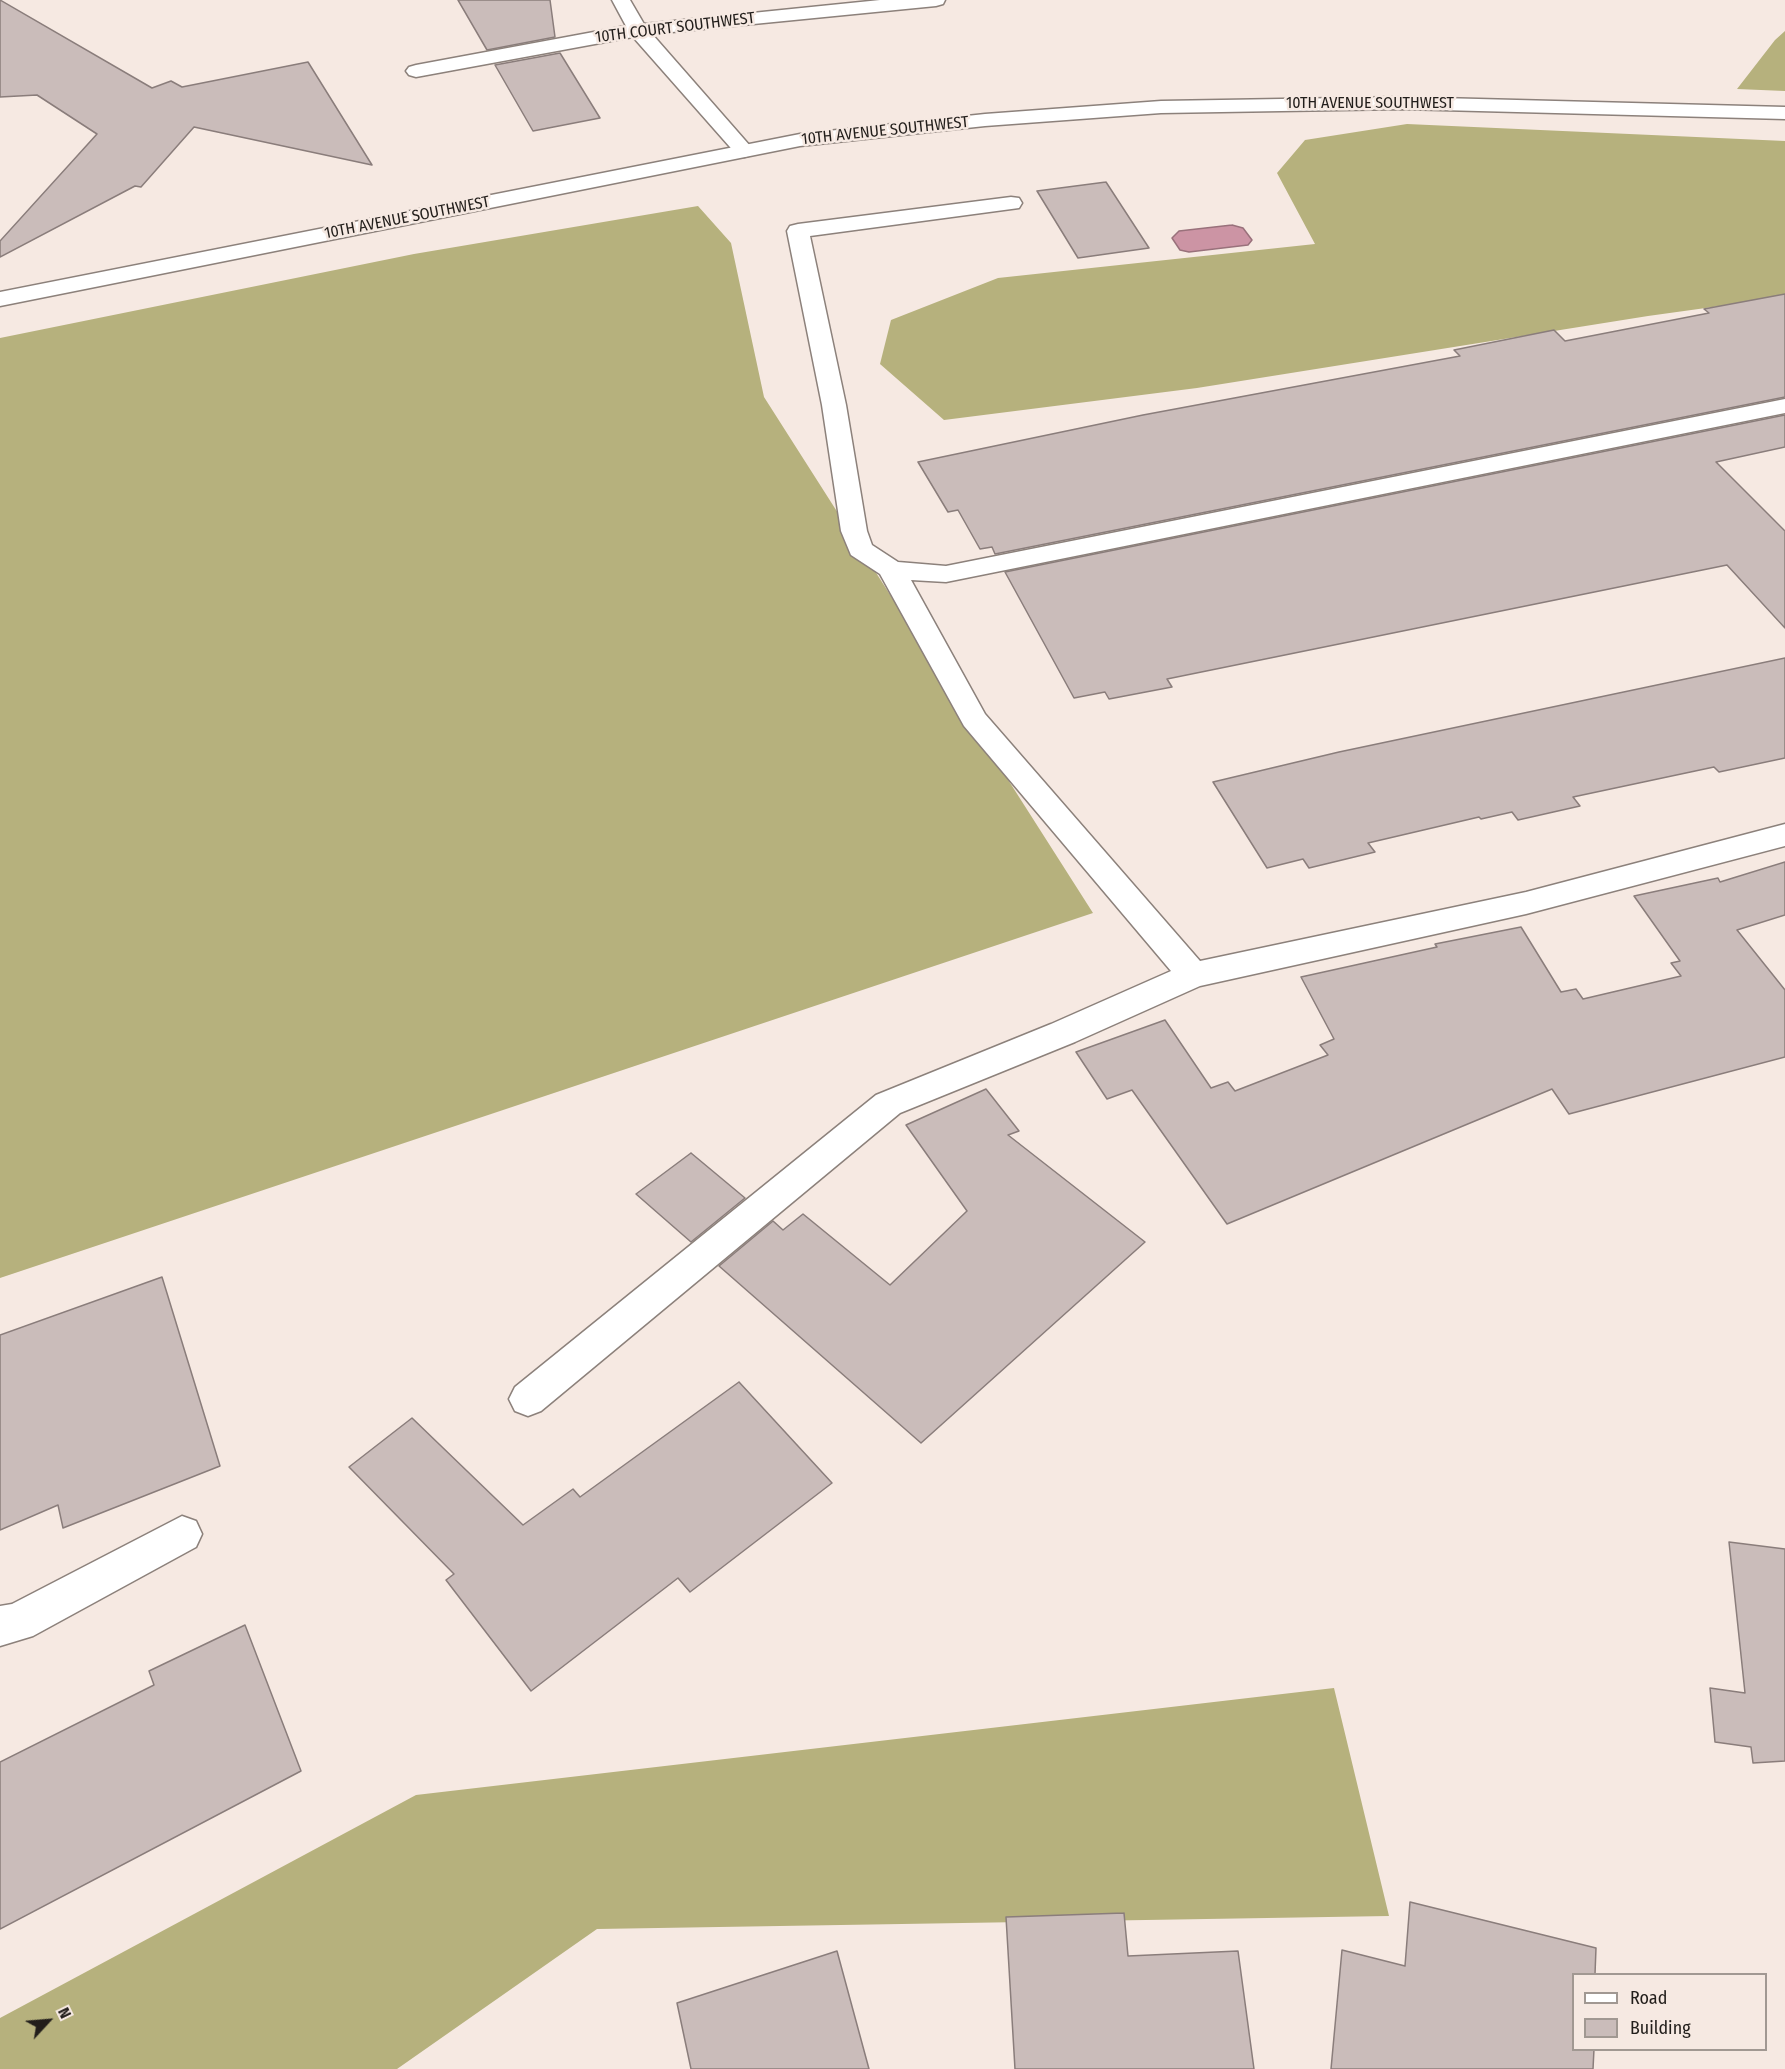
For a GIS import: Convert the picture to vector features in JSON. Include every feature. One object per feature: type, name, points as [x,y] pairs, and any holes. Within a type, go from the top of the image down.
[{"type":"street","points":[[621,0],[638,30],[744,151]]},
{"type":"street","name":"10TH COURT SOUTHWEST","points":[[416,70],[638,30],[936,0]]},
{"type":"street","name":"10TH AVENUE SOUTHWEST","points":[[0,300],[800,140],[974,121],[1161,107],[1402,103],[1785,113]]},
{"type":"street","points":[[1011,203],[798,231],[834,405],[854,531],[860,549],[891,569],[946,574],[1785,406]]},
{"type":"street","points":[[891,569],[974,719],[1193,975]]},
{"type":"street","points":[[528,1399],[888,1104],[1063,1033],[1193,975],[1526,903],[1785,835]]},
{"type":"street","points":[[0,1626],[18,1622],[182,1534]]},
{"type":"shaded area","points":[[1785,31],[1785,91],[1737,89],[1775,40]]},
{"type":"shaded area","points":[[1407,124],[1785,141],[1785,297],[1648,316],[1197,388],[944,420],[880,364],[891,320],[998,278],[1315,244],[1277,173],[1305,140]]},
{"type":"shaded area","points":[[698,206],[731,243],[764,397],[1093,913],[0,1278],[0,338],[414,254]]},
{"type":"shaded area","points":[[1232,225],[1243,228],[1252,240],[1248,245],[1189,252],[1180,250],[1172,238],[1179,231]]},
{"type":"shaded area","points":[[1334,1688],[1389,1916],[597,1929],[397,2069],[0,2069],[0,2018],[416,1795]]},
{"type":"building","points":[[0,0],[152,88],[171,81],[182,87],[308,62],[372,165],[194,127],[141,187],[135,186],[0,257],[0,241],[97,134],[37,95],[0,97]]},
{"type":"building","points":[[458,0],[550,0],[555,37],[487,50]]},
{"type":"building","points":[[560,53],[600,118],[533,131],[495,65]]},
{"type":"building","points":[[1106,182],[1149,248],[1078,258],[1037,191]]},
{"type":"building","points":[[1785,294],[1785,397],[995,554],[992,547],[980,549],[958,510],[948,512],[918,462],[1143,415],[1460,356],[1454,350],[1554,330],[1565,341],[1709,313],[1704,309]]},
{"type":"building","points":[[1785,415],[1785,447],[1716,462],[1785,531],[1785,628],[1727,565],[1167,679],[1172,687],[1109,699],[1105,692],[1074,698],[1005,572]]},
{"type":"building","points":[[1785,658],[1785,758],[1719,772],[1714,767],[1573,797],[1580,806],[1518,820],[1512,812],[1481,819],[1479,817],[1368,843],[1375,852],[1309,868],[1303,859],[1267,868],[1213,782],[1339,752]]},
{"type":"building","points":[[1785,862],[1785,915],[1737,930],[1785,990],[1785,1057],[1569,1114],[1552,1089],[1227,1224],[1132,1090],[1107,1099],[1076,1052],[1165,1020],[1211,1088],[1228,1082],[1235,1091],[1328,1055],[1320,1045],[1334,1039],[1301,977],[1437,947],[1435,944],[1521,927],[1561,992],[1576,989],[1583,999],[1681,976],[1671,963],[1680,961],[1634,896],[1718,878],[1720,882]]},
{"type":"building","points":[[986,1089],[1019,1131],[1008,1135],[1145,1242],[921,1443],[719,1266],[773,1221],[783,1230],[803,1214],[890,1285],[967,1211],[906,1125]]},
{"type":"building","points":[[691,1153],[745,1198],[691,1242],[636,1194]]},
{"type":"building","points":[[162,1277],[220,1466],[63,1528],[58,1505],[0,1530],[0,1335]]},
{"type":"building","points":[[739,1382],[832,1483],[690,1592],[678,1578],[531,1691],[446,1580],[454,1574],[349,1467],[412,1418],[523,1525],[573,1489],[580,1497]]},
{"type":"building","points":[[1729,1542],[1785,1549],[1785,1761],[1753,1763],[1751,1747],[1715,1742],[1710,1688],[1745,1693]]},
{"type":"building","points":[[245,1625],[301,1771],[0,1929],[0,1762],[154,1685],[149,1671]]},
{"type":"building","points":[[1410,1902],[1596,1948],[1595,1973],[1572,1973],[1572,2051],[1594,2051],[1593,2069],[1331,2069],[1342,1950],[1405,1966]]},
{"type":"building","points":[[1124,1913],[1128,1956],[1238,1951],[1254,2069],[1015,2069],[1006,1917]]},
{"type":"building","points":[[837,1951],[869,2069],[691,2069],[677,2003]]}]
